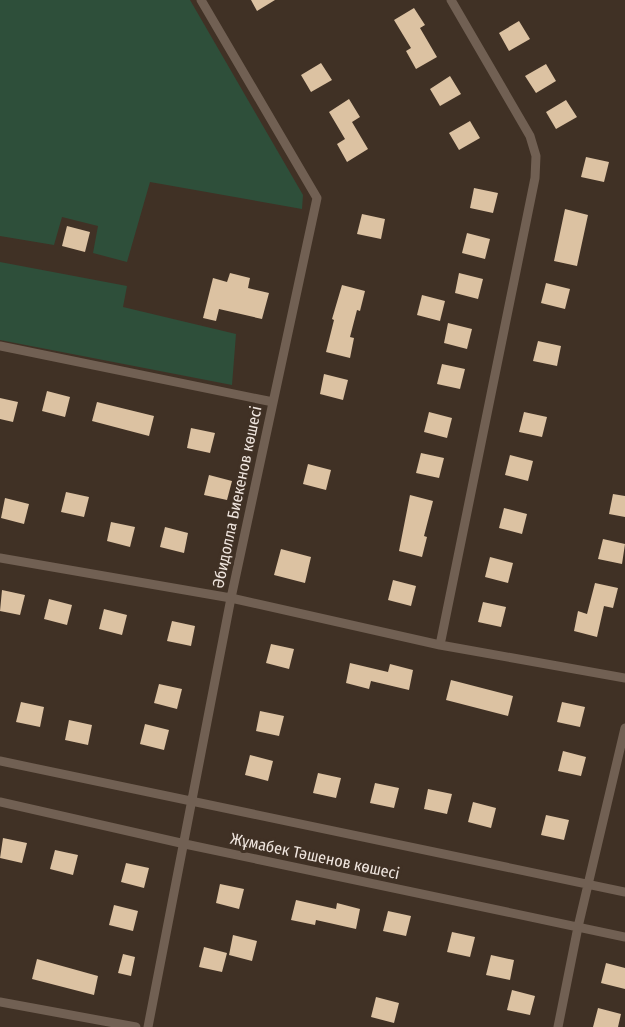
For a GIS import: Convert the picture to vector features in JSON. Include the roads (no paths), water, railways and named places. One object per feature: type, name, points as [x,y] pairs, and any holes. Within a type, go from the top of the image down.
[{"type":"street","name":"Әбидолла Биекенов көшесі","points":[[148,1027],[231,598],[317,198],[201,0]]},
{"type":"street","points":[[440,645],[535,178],[536,156],[530,136],[451,0]]},
{"type":"street","points":[[0,346],[273,402]]},
{"type":"street","points":[[0,558],[231,598],[440,645],[625,678]]},
{"type":"street","points":[[558,1027],[578,927],[625,728]]},
{"type":"street","name":"Жұмабек Тәшенов көшесі","points":[[0,761],[625,892]]},
{"type":"street","name":"Жұмабек Тәшенов көшесі","points":[[0,802],[185,844],[625,937]]},
{"type":"street","points":[[0,1002],[136,1027]]}]
